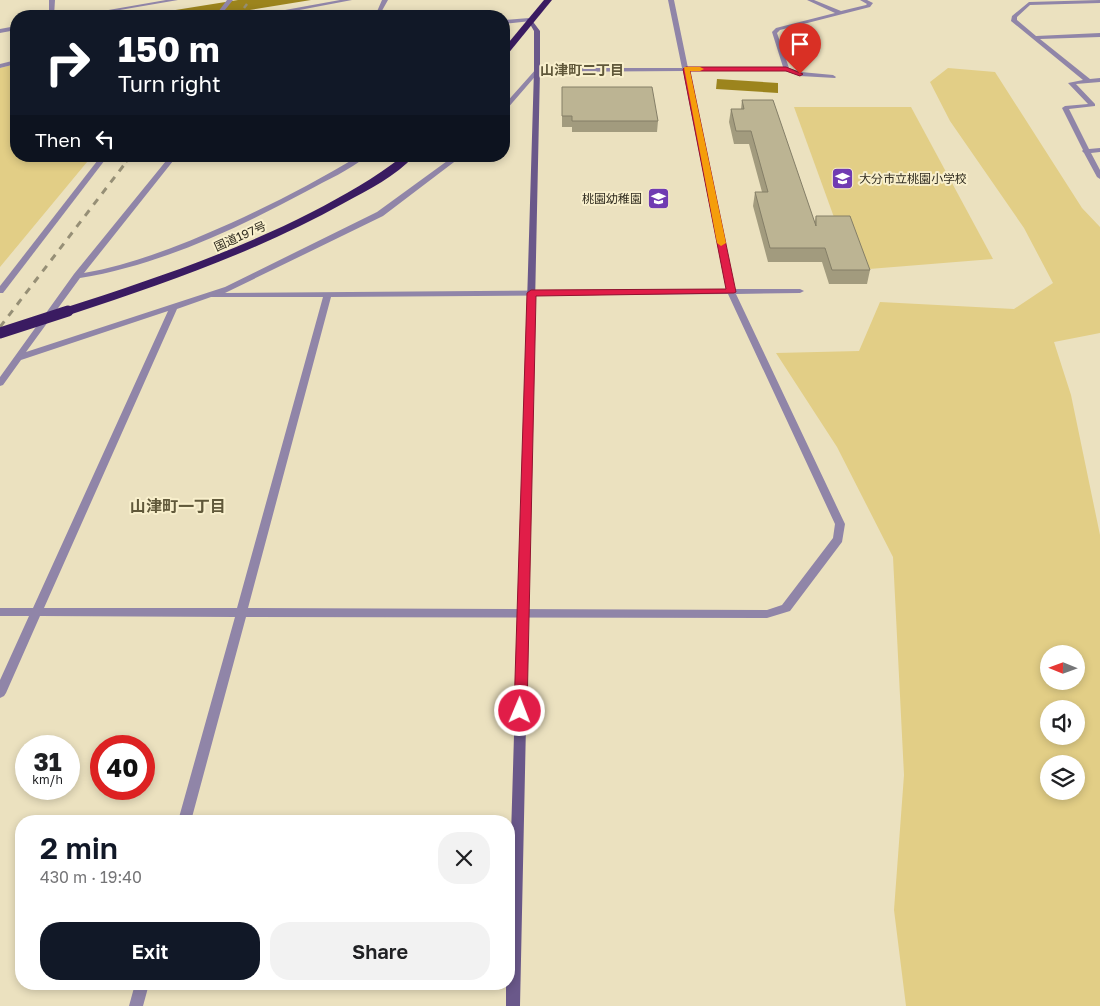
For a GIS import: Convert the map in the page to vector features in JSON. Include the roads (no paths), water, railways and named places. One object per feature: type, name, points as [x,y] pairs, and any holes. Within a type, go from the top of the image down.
[{"type":"highway","points":[[510,45],[529,20],[548,0]]},
{"type":"highway","name":"国道197号","points":[[0,334],[175,276],[267,239],[351,196],[400,162]]},
{"type":"street","points":[[114,10],[175,0]]},
{"type":"street","points":[[222,10],[230,0]]},
{"type":"street","points":[[293,10],[349,0]]},
{"type":"street","points":[[0,612],[767,614],[786,608],[838,539],[840,524],[731,292],[671,0]]},
{"type":"street","points":[[810,0],[840,13]]},
{"type":"street","points":[[786,69],[774,33],[778,29],[868,6],[870,3],[863,0]]},
{"type":"street","points":[[1088,81],[1014,21],[1014,17],[1029,4],[1100,1]]},
{"type":"street","points":[[510,22],[529,20],[537,31],[515,927]]},
{"type":"street","points":[[1035,38],[1100,35]]},
{"type":"street","points":[[510,102],[537,70],[786,69],[800,74],[833,77]]},
{"type":"street","points":[[1100,80],[1071,83],[1093,104],[1065,108],[1085,151],[1100,177]]},
{"type":"street","points":[[1085,151],[1100,150]]},
{"type":"street","points":[[0,291],[100,162]]},
{"type":"street","points":[[0,383],[77,276],[169,162]]},
{"type":"street","points":[[77,276],[138,263],[198,241],[292,197],[353,162]]},
{"type":"street","points":[[18,358],[173,309],[228,289],[380,214],[451,162]]},
{"type":"street","points":[[212,295],[800,291]]},
{"type":"street","points":[[188,815],[328,294]]},
{"type":"street","points":[[0,693],[173,309]]},
{"type":"street","points":[[136,1006],[140,990]]},
{"type":"street","points":[[513,990],[513,1006]]},
{"type":"railway","points":[[242,10],[250,0]]},
{"type":"railway","points":[[0,327],[126,162]]},
{"type":"place","name":"大分市立桃園小学校","points":[[843,178]]},
{"type":"place","name":"桃園幼稚園","points":[[658,198]]},
{"type":"district","name":"山津町二丁目","points":[[582,69]]},
{"type":"district","name":"山津町一丁目","points":[[178,506]]}]
